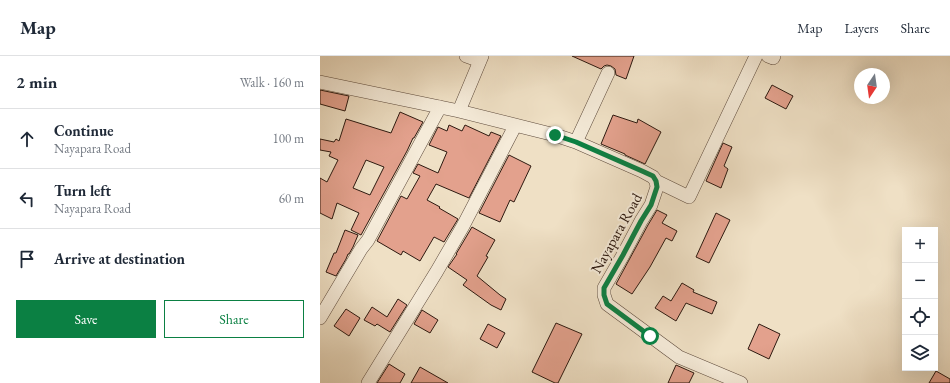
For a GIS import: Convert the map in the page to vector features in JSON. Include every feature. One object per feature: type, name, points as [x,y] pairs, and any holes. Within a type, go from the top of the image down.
[{"type":"street","points":[[459,111],[481,58],[466,56]]},
{"type":"street","points":[[656,181],[689,197],[756,56]]},
{"type":"street","points":[[768,56],[773,58],[774,56]]},
{"type":"street","points":[[576,142],[608,73]]},
{"type":"street","name":"Nayapara Road","points":[[320,82],[459,111],[555,135],[576,142],[653,176],[657,187],[651,205],[604,288],[604,295],[607,304],[679,357],[741,383]]},
{"type":"street","points":[[320,318],[360,249],[368,240],[440,107]]},
{"type":"street","points":[[368,383],[463,226],[515,126]]},
{"type":"building","points":[[572,56],[634,56],[626,79],[616,75],[615,69],[611,66],[607,65],[601,69]]},
{"type":"building","points":[[772,85],[793,96],[786,109],[765,98]]},
{"type":"building","points":[[320,90],[349,96],[345,111],[320,104]]},
{"type":"building","points":[[400,112],[423,122],[361,235],[351,230],[359,213],[337,203],[332,219],[320,213],[320,178],[327,182],[338,160],[329,156],[331,152],[320,150],[320,139],[334,142],[336,139],[339,141],[346,119],[391,133]],"holes":[[[366,160],[384,167],[370,195],[353,188]]]},
{"type":"building","points":[[613,115],[637,123],[638,119],[661,132],[645,164],[601,144]]},
{"type":"building","points":[[449,125],[462,131],[465,125],[489,136],[491,132],[501,136],[469,198],[436,184],[427,200],[458,219],[444,242],[434,237],[420,261],[403,251],[401,255],[377,241],[401,196],[407,199],[420,176],[413,173],[418,164],[438,173],[447,152],[429,145],[438,127],[447,131]]},
{"type":"building","points":[[723,143],[732,147],[724,166],[728,169],[721,188],[706,181]]},
{"type":"building","points":[[509,155],[531,166],[514,202],[510,200],[500,222],[479,213]]},
{"type":"building","points":[[657,210],[667,215],[662,223],[677,231],[672,241],[666,238],[650,267],[632,294],[616,284]]},
{"type":"building","points":[[716,213],[730,220],[709,263],[696,257]]},
{"type":"building","points":[[472,227],[495,240],[486,256],[488,257],[477,276],[506,299],[501,310],[491,305],[463,285],[467,280],[448,267]]},
{"type":"building","points":[[345,230],[358,235],[353,247],[336,276],[326,272],[334,253],[336,253]]},
{"type":"building","points":[[682,283],[694,290],[693,292],[717,302],[712,314],[686,303],[676,321],[655,308],[663,296],[671,301]]},
{"type":"building","points":[[398,299],[407,305],[390,332],[377,324],[375,326],[364,320],[372,307],[387,317]]},
{"type":"building","points":[[346,309],[360,318],[349,336],[334,326]]},
{"type":"building","points":[[422,310],[438,320],[430,333],[414,324]]},
{"type":"building","points":[[556,323],[582,334],[558,383],[532,372]]},
{"type":"building","points":[[488,324],[505,333],[497,348],[480,339]]},
{"type":"building","points":[[759,324],[780,334],[769,359],[748,349]]},
{"type":"building","points":[[389,364],[405,374],[400,383],[377,383]]},
{"type":"building","points":[[676,365],[694,373],[689,383],[668,383]]},
{"type":"building","points":[[420,367],[448,383],[411,383]]},
{"type":"building","points":[[936,371],[950,379],[950,383],[929,383]]},
{"type":"route","points":[[555,135],[576,142],[653,176],[656,181],[657,187],[651,205],[604,288],[604,295],[607,304],[650,336]]}]
